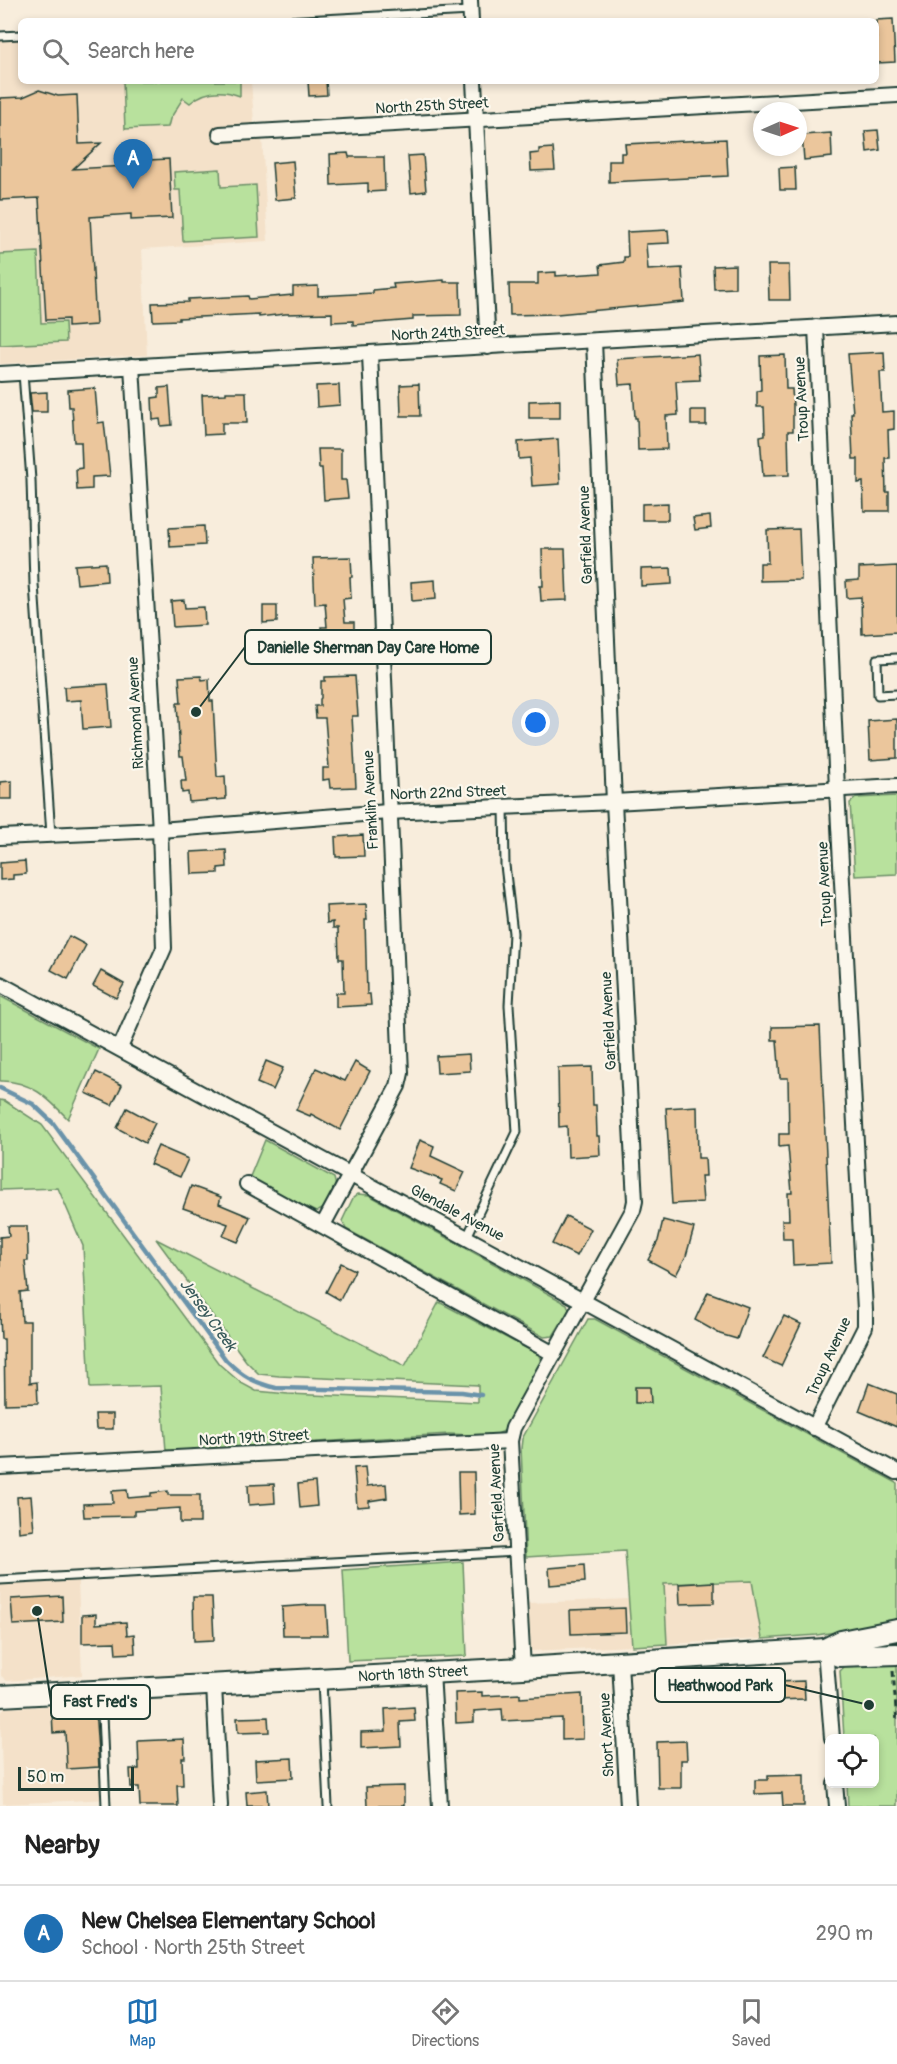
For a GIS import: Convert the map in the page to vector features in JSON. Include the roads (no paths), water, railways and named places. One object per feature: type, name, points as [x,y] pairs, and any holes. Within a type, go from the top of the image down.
[{"type":"main road","name":"North 18th Street","points":[[0,1696],[825,1649],[841,1641],[897,1630]]},
{"type":"main road","name":"North 18th Street","points":[[825,1649],[839,1656],[895,1658]]},
{"type":"street","points":[[474,84],[488,347]]},
{"type":"street","name":"North 25th Street","points":[[220,134],[897,95]]},
{"type":"street","name":"North 24th Street","points":[[0,374],[897,323]]},
{"type":"street","name":"Troup Avenue","points":[[814,1428],[864,1327],[865,1310],[837,789],[816,327]]},
{"type":"street","name":"Garfield Avenue","points":[[523,1668],[510,1441],[513,1428],[633,1210],[635,1201],[614,801],[594,341]]},
{"type":"street","name":"Franklin Avenue","points":[[323,1225],[398,1086],[401,1073],[370,354]]},
{"type":"street","name":"Richmond Avenue","points":[[120,1048],[164,948],[160,830],[132,366]]},
{"type":"street","name":"North 22nd Street","points":[[0,837],[160,830],[388,812],[897,786]]},
{"type":"street","name":"Glendale Avenue","points":[[0,984],[897,1472]]},
{"type":"street","points":[[247,1184],[554,1354]]},
{"type":"street","name":"North 19th Street","points":[[0,1467],[510,1441]]},
{"type":"street","points":[[825,1649],[832,1734]]},
{"type":"street","name":"Short Avenue","points":[[620,1662],[628,1806]]},
{"type":"street","points":[[432,1672],[440,1806]]},
{"type":"street","points":[[214,1685],[219,1806]]},
{"type":"street","points":[[835,1788],[837,1806]]},
{"type":"lane","points":[[341,18],[471,11]]},
{"type":"lane","points":[[0,36],[18,35]]},
{"type":"lane","points":[[23,373],[51,835]]},
{"type":"lane","points":[[897,658],[877,659],[878,695],[897,694]]},
{"type":"lane","points":[[467,1237],[517,1132],[509,1005],[513,933],[506,865],[504,807]]},
{"type":"lane","points":[[0,1580],[517,1552]]},
{"type":"lane","points":[[322,1679],[328,1806]]},
{"type":"lane","points":[[101,1691],[106,1806]]},
{"type":"waterway","name":"Jersey Creek","points":[[0,1088],[33,1104],[53,1123],[226,1360],[243,1375],[276,1388],[462,1392],[481,1395]]},
{"type":"place","name":"New Chelsea Elementary School","points":[[133,189]]},
{"type":"place","name":"Danielle Sherman Day Care Home","points":[[196,712]]},
{"type":"place","name":"Fast Fred's","points":[[37,1611]]},
{"type":"place","name":"Heathwood Park","points":[[869,1705]]}]
